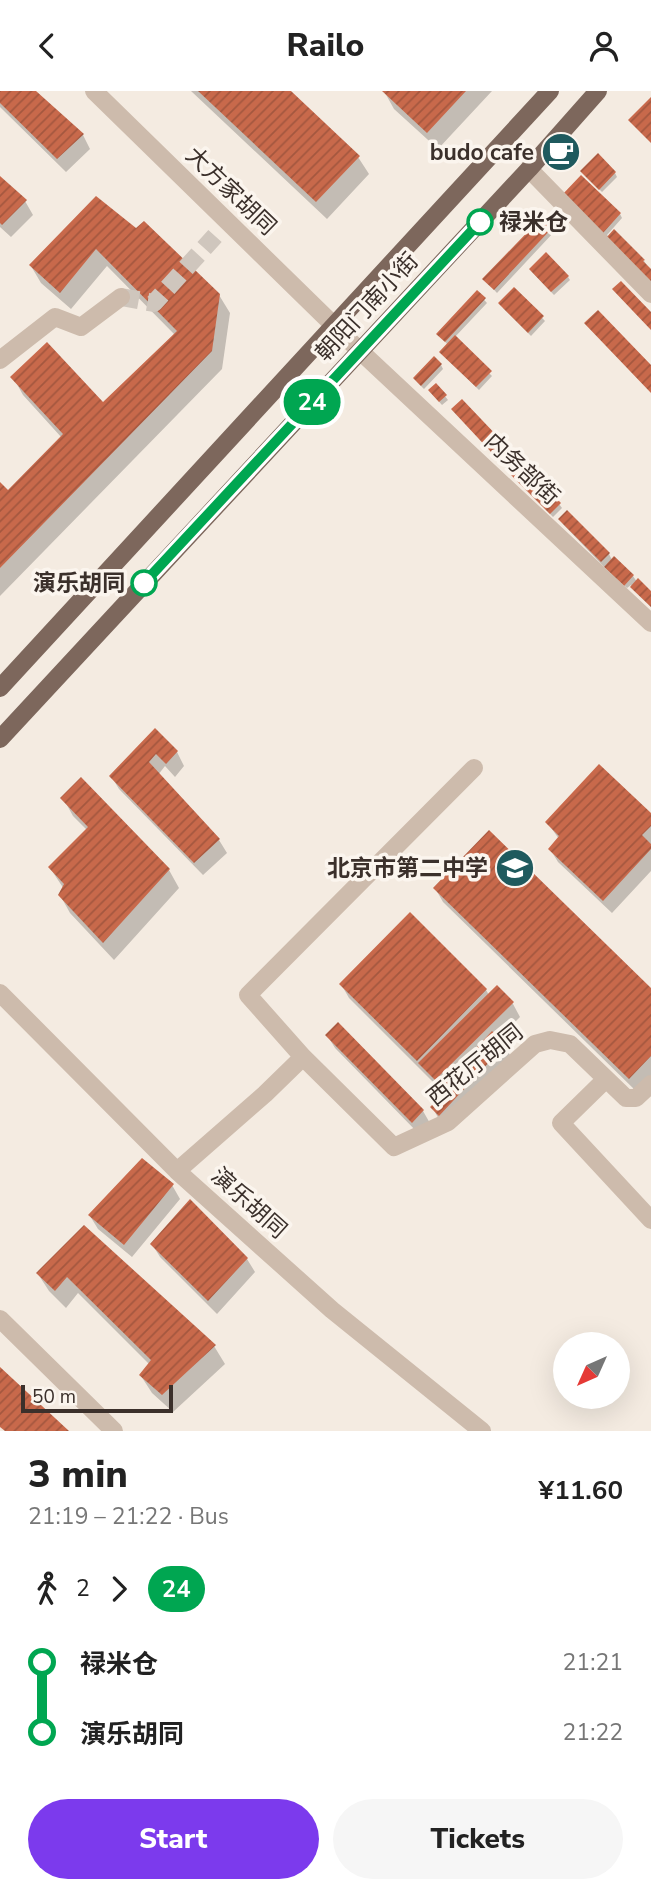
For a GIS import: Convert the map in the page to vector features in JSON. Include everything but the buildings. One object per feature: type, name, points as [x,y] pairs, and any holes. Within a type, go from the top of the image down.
[{"type":"main road","name":"朝阳门南小街","points":[[0,688],[550,91]]},
{"type":"main road","name":"朝阳门南小街","points":[[0,739],[529,169],[598,91]]},
{"type":"street","name":"大方家胡同","points":[[94,91],[360,351]]},
{"type":"street","points":[[529,169],[651,294]]},
{"type":"street","points":[[215,236],[230,224]]},
{"type":"street","points":[[0,360],[55,317],[81,327],[121,297]]},
{"type":"street","name":"内务部街","points":[[360,351],[651,623]]},
{"type":"street","points":[[177,1171],[265,1094],[303,1056],[248,995],[474,768]]},
{"type":"street","name":"演乐胡同","points":[[0,993],[177,1171],[332,1310],[482,1431]]},
{"type":"street","name":"西花厅胡同","points":[[303,1056],[394,1147],[448,1122],[535,1044],[550,1039],[570,1044],[625,1098],[636,1098],[651,1084]]},
{"type":"street","points":[[606,1079],[561,1123],[651,1220]]},
{"type":"street","points":[[0,1319],[114,1431]]},
{"type":"tunnel","points":[[121,297],[154,303],[215,236]]},
{"type":"bus line","name":"24","points":[[144,583],[480,222]]},
{"type":"place","name":"budo cafe","points":[[561,152]]},
{"type":"place","name":"禄米仓","points":[[480,222]]},
{"type":"place","name":"演乐胡同","points":[[144,583]]},
{"type":"place","name":"北京市第二中学","points":[[515,868]]}]
